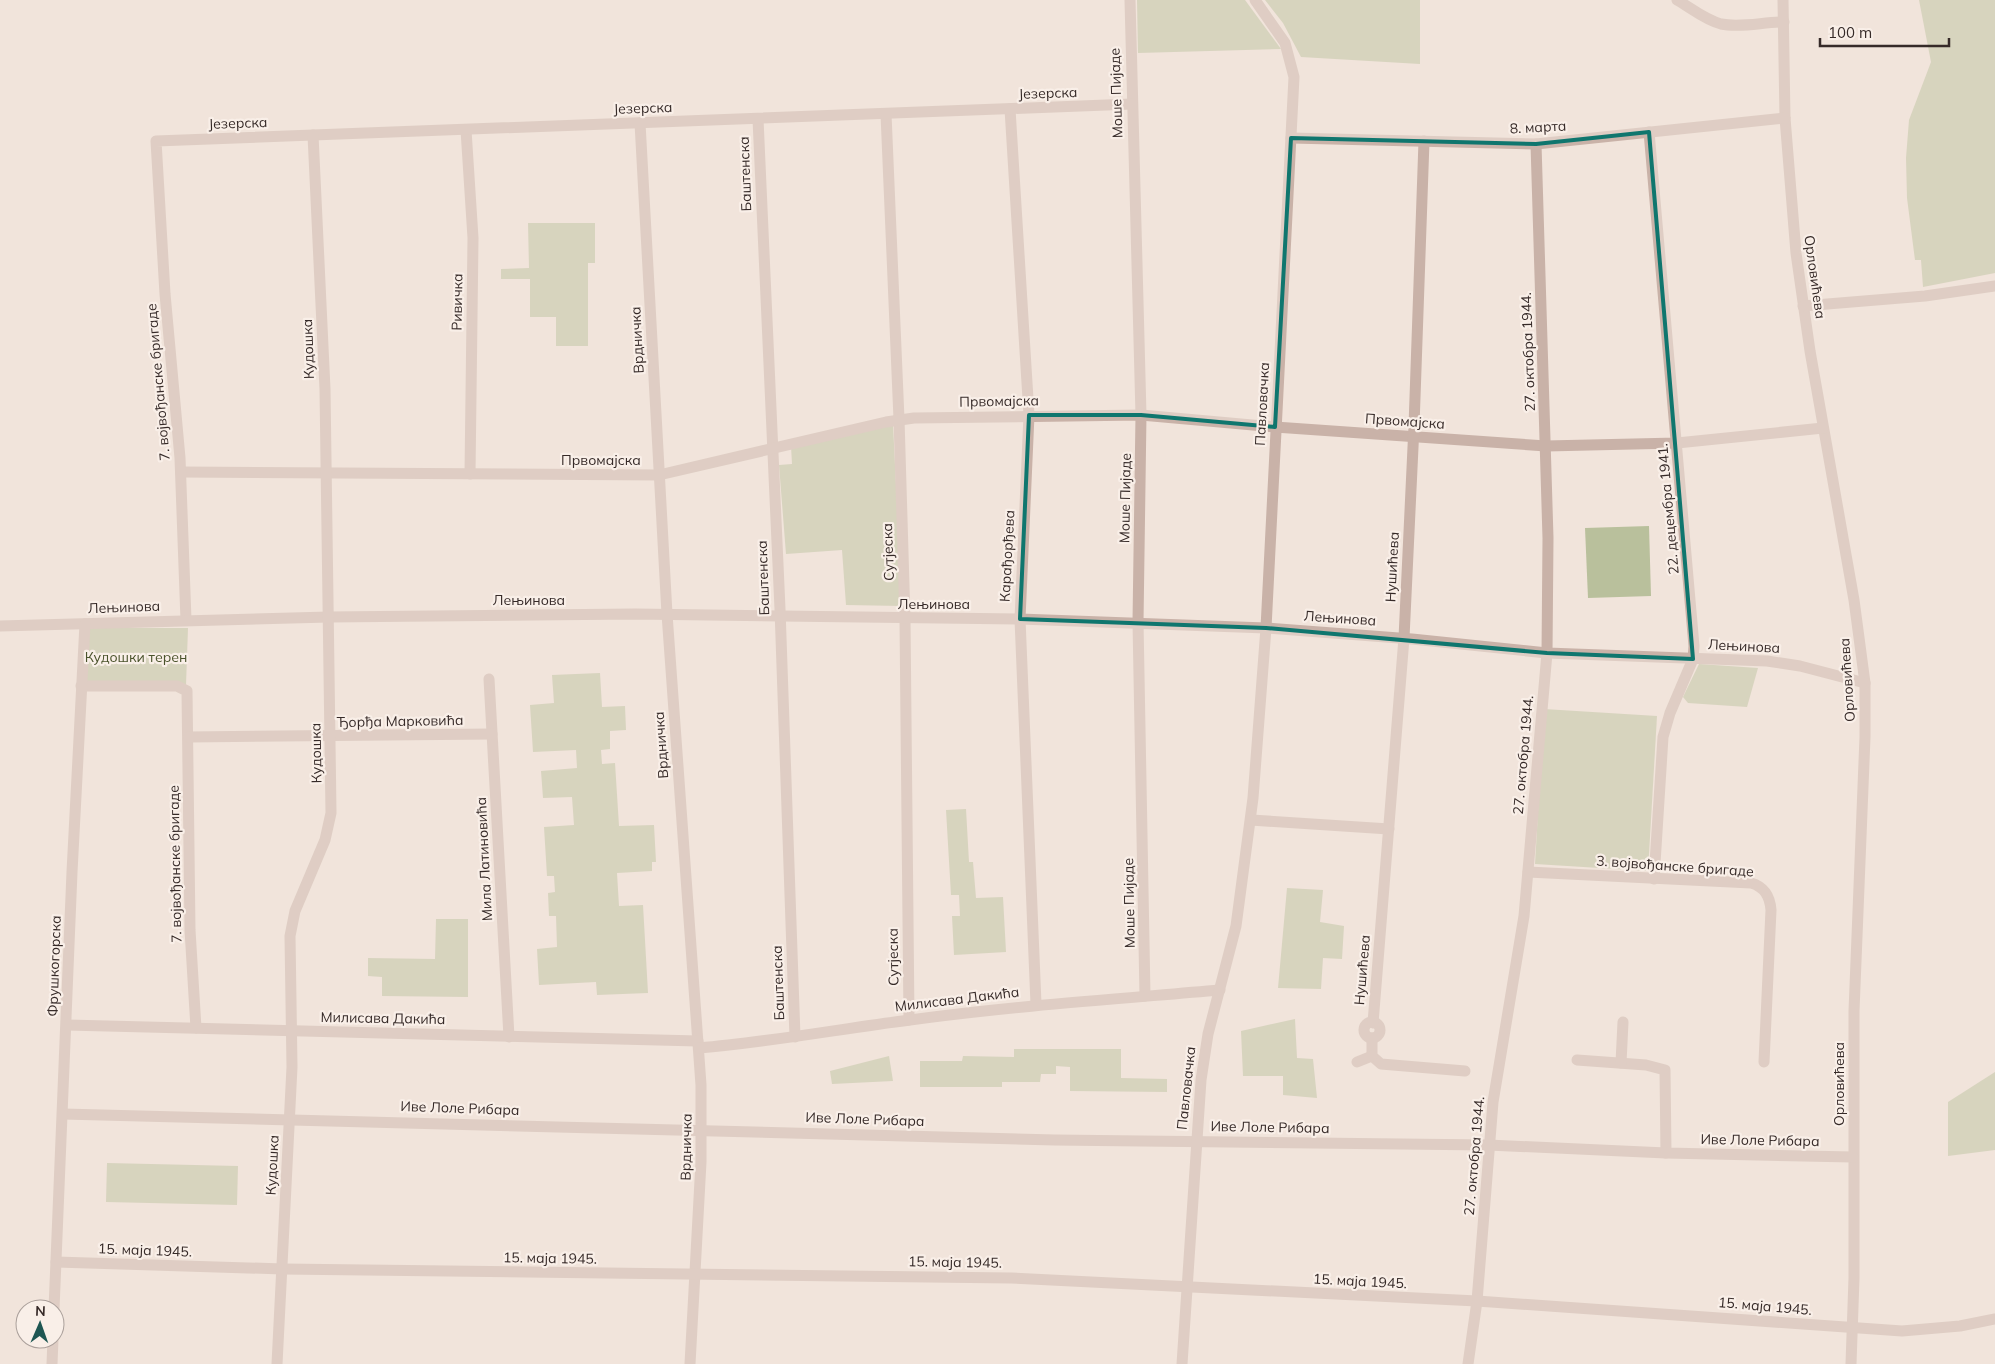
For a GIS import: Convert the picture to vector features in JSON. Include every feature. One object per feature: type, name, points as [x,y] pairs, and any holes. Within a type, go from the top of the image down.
[{"type":"street","name":"Моше Пијаде","points":[[1130,0],[1141,415],[1138,622],[1145,996]]},
{"type":"street","name":"Павловачка","points":[[1182,1364],[1196,1142],[1204,1051],[1236,926],[1251,820],[1266,628],[1294,77],[1281,37],[1255,0]]},
{"type":"street","points":[[1677,0],[1709,20],[1721,24],[1737,25],[1784,22]]},
{"type":"street","name":"Орловићева","points":[[1783,0],[1785,118],[1792,213],[1803,306],[1854,600],[1865,683],[1865,737],[1854,1011],[1854,1278],[1851,1364]]},
{"type":"street","name":"Језерска","points":[[156,141],[1132,104]]},
{"type":"street","name":"Карађорђева","points":[[1010,109],[1029,415],[1020,619],[1036,1004]]},
{"type":"street","name":"Сутјеска","points":[[886,114],[905,619],[909,1020]]},
{"type":"street","name":"8. марта","points":[[1291,138],[1536,144],[1785,118]]},
{"type":"street","name":"Баштенска","points":[[758,119],[780,617],[795,1037]]},
{"type":"street","name":"Врдничка","points":[[640,123],[667,614],[699,1045],[702,1130],[690,1364]]},
{"type":"street","name":"Ривичка","points":[[466,130],[473,238],[470,474]]},
{"type":"street","name":"22. децембра 1941.","points":[[1649,132],[1694,641],[1693,659],[1670,713],[1663,738],[1654,878]]},
{"type":"street","name":"Кудошка","points":[[278,1364],[293,1032],[290,936],[295,911],[329,827],[330,737],[327,472],[313,135]]},
{"type":"street","name":"7. војвођанске бригаде","points":[[156,141],[164,294],[181,472],[186,620]]},
{"type":"street","name":"Нушићева","points":[[1372,1056],[1372,1038],[1377,1036],[1380,1031],[1378,1026],[1373,1023],[1404,638],[1424,141]]},
{"type":"street","name":"27. октобра 1944.","points":[[1468,1364],[1477,1301],[1488,1145],[1493,1102],[1519,955],[1547,653],[1546,446],[1536,144]]},
{"type":"street","points":[[1803,306],[1925,296],[1995,286]]},
{"type":"street","name":"Првомајска","points":[[181,472],[659,475],[773,447],[899,420],[1029,415],[1141,415],[1276,427],[1546,446],[1677,443],[1823,428]]},
{"type":"street","name":"Лењинова","points":[[0,626],[329,617],[667,614],[1138,622],[1266,628],[1404,638],[1547,653],[1767,661],[1800,666],[1865,683]]},
{"type":"street","name":"Фрушкогорска","points":[[54,1299],[85,624]]},
{"type":"street","name":"Мила Латиновића","points":[[489,679],[509,1037]]},
{"type":"street","name":"7. војвођанске бригаде","points":[[81,686],[177,686],[188,691],[190,930],[196,1028]]},
{"type":"street","name":"Ђорђа Марковића","points":[[189,738],[492,734]]},
{"type":"street","points":[[1251,820],[1389,829]]},
{"type":"street","name":"3. војвођанске бригаде","points":[[1528,872],[1751,883],[1766,892],[1770,900],[1771,910],[1764,1062]]},
{"type":"street","name":"Милисава Дакића","points":[[66,1025],[509,1037],[699,1045],[795,1037],[1036,1004],[1220,990]]},
{"type":"street","points":[[1622,1063],[1623,1022]]},
{"type":"street","points":[[1357,1062],[1372,1056],[1381,1064],[1465,1071]]},
{"type":"street","points":[[1576,1060],[1661,1067],[1664,1070],[1666,1153]]},
{"type":"street","name":"Иве Лоле Рибара","points":[[64,1114],[1196,1142],[1488,1145],[1666,1153],[1853,1156]]},
{"type":"street","name":"15. маја 1945.","points":[[56,1262],[282,1269],[1011,1278],[1477,1301],[1773,1321],[1852,1329],[1918,1331],[1960,1326],[1995,1319]]},
{"type":"street","points":[[52,1364],[53,1349]]},
{"type":"highlighted area","points":[[1649,132],[1693,659],[1547,653],[1266,628],[1020,619],[1029,415],[1141,415],[1275,427],[1291,138],[1536,144]]},
{"type":"green space","points":[[1137,0],[1245,0],[1281,49],[1138,53]]},
{"type":"green space","points":[[1265,0],[1420,0],[1420,64],[1301,57],[1283,23]]},
{"type":"green space","points":[[1919,0],[1995,0],[1995,273],[1923,287],[1921,260],[1915,260],[1907,198],[1906,158],[1909,120],[1931,62]]},
{"type":"green space","points":[[528,223],[595,223],[595,263],[588,263],[588,346],[556,346],[556,317],[530,317],[530,279],[501,279],[501,269],[529,268]]},
{"type":"green space","points":[[893,424],[902,606],[846,605],[842,550],[786,554],[779,465],[792,464],[791,446]]},
{"type":"green space","points":[[1649,526],[1651,596],[1588,598],[1585,528]]},
{"type":"green space","name":"Кудошки терен","points":[[87,628],[188,628],[186,685],[84,685]]},
{"type":"green space","points":[[1699,664],[1758,668],[1747,707],[1688,703],[1683,697]]},
{"type":"green space","points":[[600,673],[602,707],[625,706],[626,730],[610,731],[610,749],[601,750],[602,764],[615,763],[619,826],[654,825],[656,862],[652,862],[652,871],[617,873],[619,906],[643,905],[648,993],[597,995],[596,982],[539,985],[537,949],[557,947],[556,916],[549,916],[548,893],[555,892],[554,876],[547,876],[544,827],[574,825],[572,797],[543,798],[541,771],[577,768],[576,750],[533,752],[530,705],[554,703],[552,675]]},
{"type":"green space","points":[[1544,709],[1657,716],[1648,871],[1535,864]]},
{"type":"green space","points":[[966,809],[969,862],[973,862],[976,898],[1003,897],[1006,952],[954,955],[952,916],[960,916],[959,895],[951,895],[946,810]]},
{"type":"green space","points":[[1287,888],[1323,890],[1320,922],[1344,926],[1342,959],[1323,958],[1321,989],[1278,988]]},
{"type":"green space","points":[[436,919],[468,919],[468,997],[382,996],[382,977],[368,976],[368,958],[435,959]]},
{"type":"green space","points":[[1295,1019],[1297,1058],[1313,1059],[1317,1098],[1283,1095],[1283,1076],[1243,1076],[1241,1031]]},
{"type":"green space","points":[[1014,1049],[1121,1049],[1121,1078],[1167,1079],[1167,1092],[1070,1091],[1070,1067],[1056,1066],[1056,1074],[1041,1074],[1040,1082],[1002,1082],[1002,1087],[920,1087],[920,1061],[962,1061],[963,1056],[1014,1057]]},
{"type":"green space","points":[[889,1056],[893,1081],[832,1084],[830,1071]]},
{"type":"green space","points":[[1995,1072],[1995,1150],[1948,1156],[1948,1102]]},
{"type":"green space","points":[[107,1163],[238,1166],[237,1205],[106,1202]]}]
